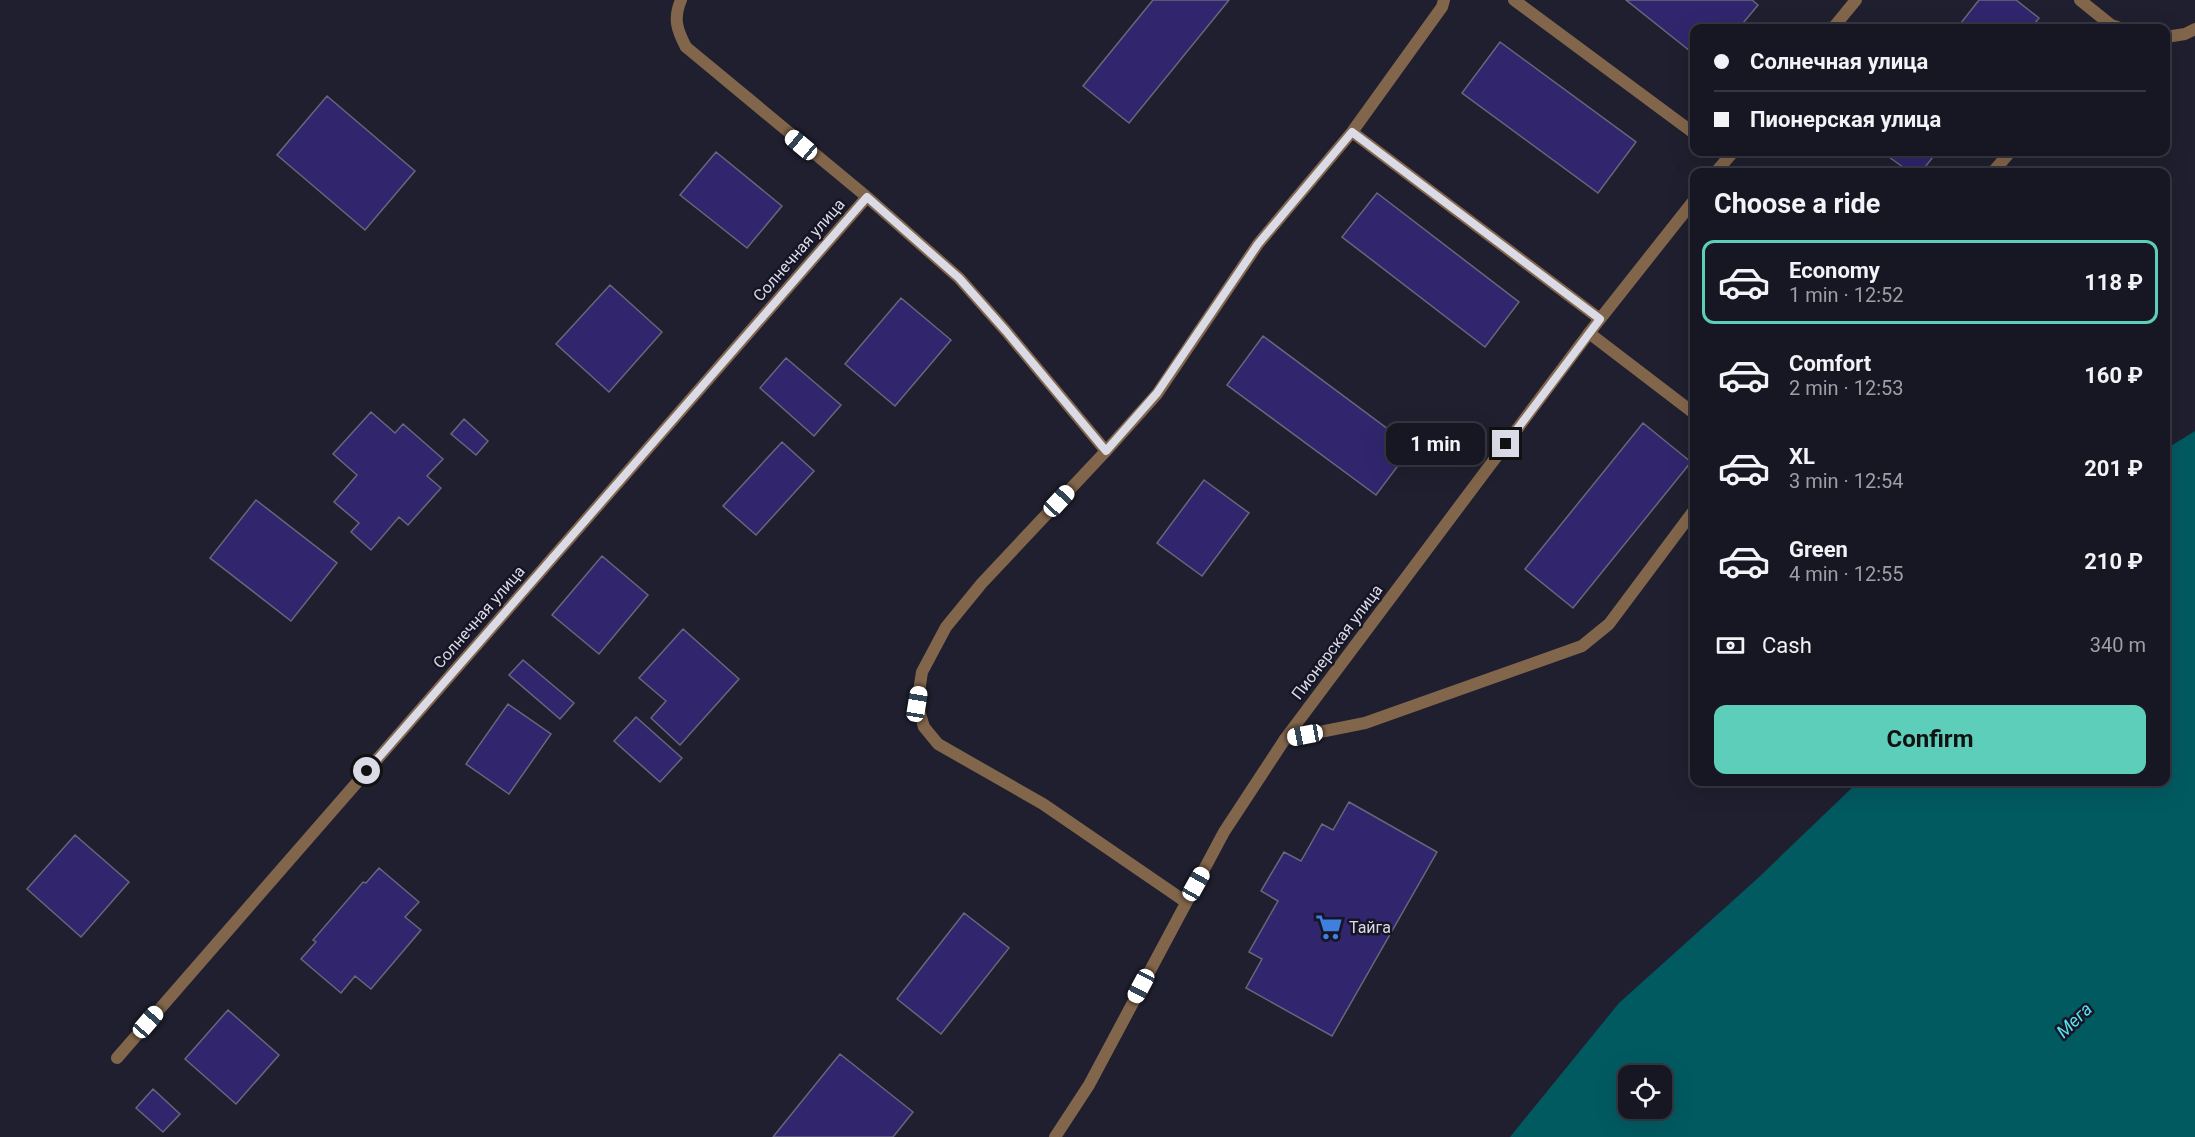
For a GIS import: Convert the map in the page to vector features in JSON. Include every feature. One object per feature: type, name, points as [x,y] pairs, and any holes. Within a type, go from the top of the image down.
[{"type":"street","points":[[681,0],[676,12],[676,27],[686,47],[801,145],[867,197],[959,278],[1106,451]]},
{"type":"street","points":[[1186,902],[1043,804],[938,744],[924,727],[917,704],[922,672],[946,627],[982,583],[1157,393],[1258,244],[1352,132],[1442,7],[1444,0]]},
{"type":"street","points":[[1514,0],[1690,130]]},
{"type":"street","points":[[1836,24],[1856,0]]},
{"type":"street","points":[[2080,0],[2109,24]]},
{"type":"street","points":[[2170,36],[2185,34],[2195,29]]},
{"type":"street","points":[[1352,132],[1600,319]]},
{"type":"street","points":[[1996,168],[2007,156]]},
{"type":"street","name":"Солнечная улица","points":[[117,1058],[867,197]]},
{"type":"street","name":"Пионерская улица","points":[[1054,1137],[1089,1085],[1224,832],[1285,739],[1589,333],[1690,205]]},
{"type":"street","points":[[1589,333],[1690,410]]},
{"type":"street","points":[[1285,739],[1365,723],[1582,646],[1609,624],[1690,516]]},
{"type":"water","name":"Мега","points":[[2195,431],[2195,1137],[1510,1137],[1619,1003],[1757,879],[1854,786],[2170,786],[2170,447]]},
{"type":"building","points":[[1153,0],[1229,0],[1129,123],[1083,86]]},
{"type":"building","points":[[1626,0],[1752,0],[1758,5],[1742,24],[1690,24],[1690,51]]},
{"type":"building","points":[[1979,0],[2016,0],[2039,18],[2034,24],[1960,24]]},
{"type":"building","points":[[1500,42],[1636,142],[1598,193],[1462,93]]},
{"type":"building","points":[[327,96],[415,171],[365,230],[277,155]]},
{"type":"building","points":[[716,152],[782,206],[747,248],[680,195]]},
{"type":"building","points":[[1888,156],[1934,156],[1924,168],[1904,168]]},
{"type":"building","points":[[1377,193],[1519,302],[1485,347],[1342,237]]},
{"type":"building","points":[[610,285],[662,332],[609,392],[556,344]]},
{"type":"building","points":[[901,298],[951,340],[895,406],[845,364]]},
{"type":"building","points":[[1263,336],[1412,447],[1376,495],[1227,385]]},
{"type":"building","points":[[786,358],[841,405],[814,436],[760,388]]},
{"type":"building","points":[[371,412],[395,433],[403,424],[443,459],[427,476],[441,488],[408,525],[399,517],[371,550],[351,532],[359,523],[334,502],[357,475],[333,454]]},
{"type":"building","points":[[464,419],[488,441],[476,455],[451,434]]},
{"type":"building","points":[[1643,423],[1690,461],[1573,608],[1525,569]]},
{"type":"building","points":[[782,442],[814,471],[756,535],[723,506]]},
{"type":"building","points":[[1204,480],[1249,513],[1202,576],[1157,543]]},
{"type":"building","points":[[256,500],[337,563],[291,621],[210,558]]},
{"type":"building","points":[[602,556],[648,595],[599,654],[552,615]]},
{"type":"building","points":[[683,629],[739,679],[680,745],[651,718],[666,701],[639,678]]},
{"type":"building","points":[[523,660],[574,703],[560,719],[509,675]]},
{"type":"building","points":[[508,704],[551,734],[509,794],[466,764]]},
{"type":"building","points":[[636,717],[682,758],[660,782],[614,741]]},
{"type":"building","name":"Тайга","points":[[1349,802],[1437,852],[1332,1036],[1246,988],[1262,959],[1249,952],[1278,901],[1261,891],[1284,852],[1301,861],[1322,824],[1333,830]]},
{"type":"building","points":[[75,835],[129,882],[81,937],[27,889]]},
{"type":"building","points":[[379,868],[419,902],[405,917],[421,930],[371,989],[355,976],[341,993],[301,959],[316,942],[313,940],[363,882],[366,883]]},
{"type":"building","points":[[964,913],[1009,948],[941,1034],[897,999]]},
{"type":"building","points":[[228,1010],[279,1055],[236,1104],[185,1059]]},
{"type":"building","points":[[840,1054],[913,1112],[893,1137],[773,1137]]},
{"type":"building","points":[[153,1089],[180,1114],[163,1132],[136,1108]]},
{"type":"place","name":"Тайга","points":[[1329,927]]},
{"type":"route","points":[[367,771],[867,197],[959,278],[1106,451],[1157,393],[1258,244],[1352,132],[1600,319],[1506,444]]}]
